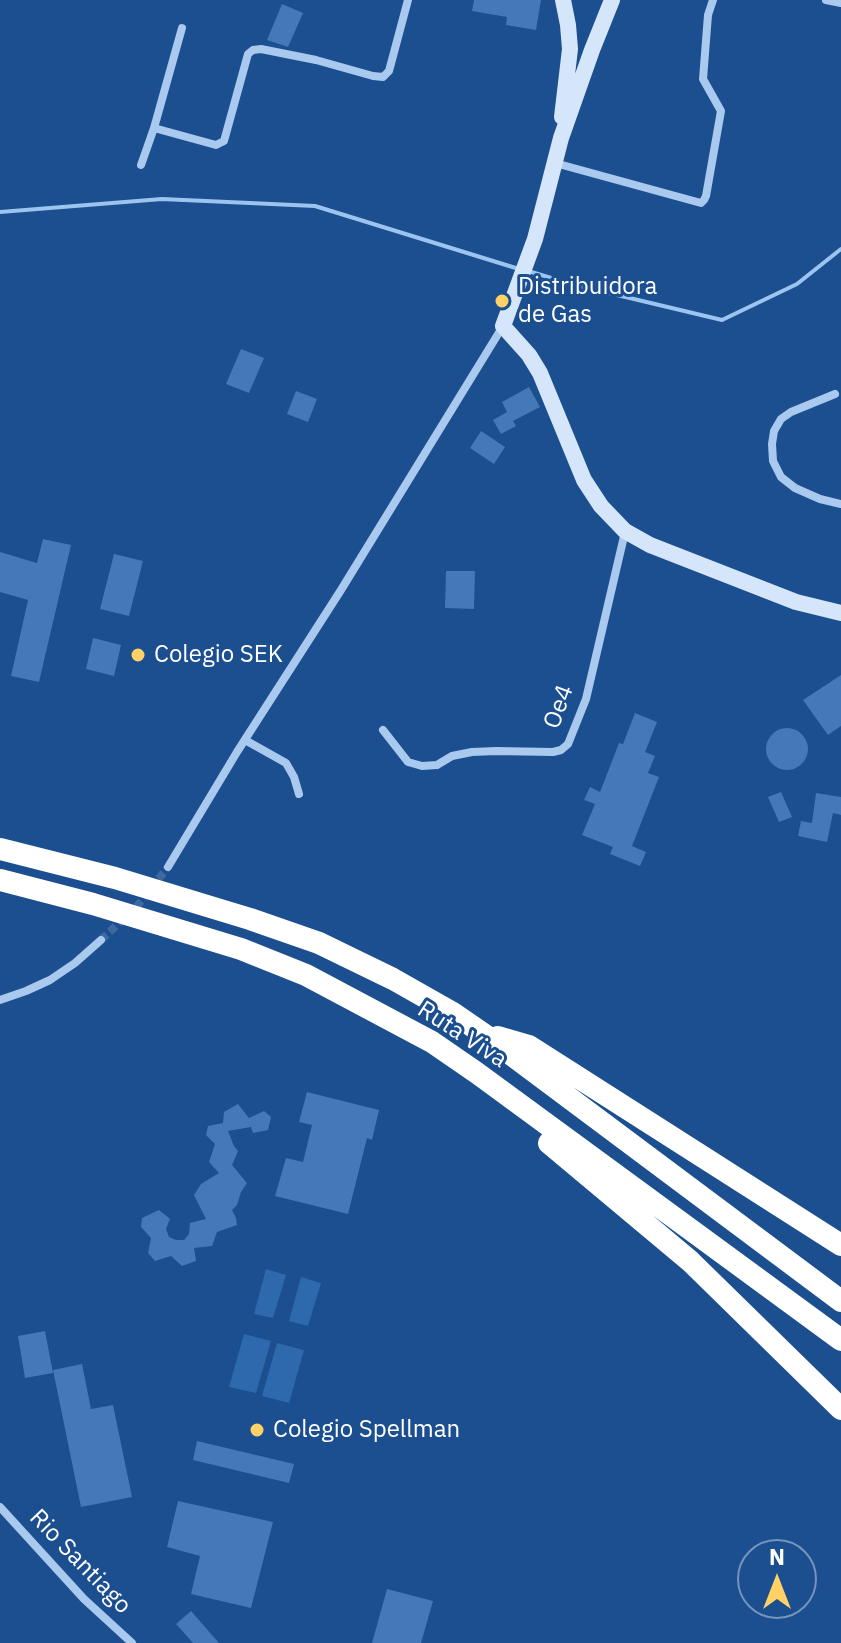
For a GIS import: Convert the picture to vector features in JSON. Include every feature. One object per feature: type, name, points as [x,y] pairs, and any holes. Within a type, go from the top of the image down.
[{"type":"highway","name":"Ruta Viva","points":[[0,849],[250,919],[319,943],[405,986],[485,1035],[841,1301]]},
{"type":"highway","name":"Ruta Viva","points":[[0,880],[93,904],[241,949],[306,975],[432,1042],[841,1340]]},
{"type":"highway","points":[[367,1008],[424,1053],[532,1129],[690,1261],[841,1409]]},
{"type":"highway","points":[[485,1035],[529,1046],[841,1245]]},
{"type":"highway","points":[[735,1304],[769,1348],[841,1424]]},
{"type":"street","points":[[154,128],[216,145],[224,141],[248,54],[253,50],[316,60],[383,77],[389,71],[408,0]]},
{"type":"street","points":[[561,138],[570,49],[563,0]]},
{"type":"street","points":[[168,867],[503,326],[535,239],[561,138],[612,0]]},
{"type":"street","points":[[555,163],[701,203],[704,200],[721,111],[703,79],[708,15],[713,0]]},
{"type":"street","points":[[826,0],[841,2]]},
{"type":"street","points":[[141,165],[182,28]]},
{"type":"street","points":[[503,326],[529,355],[540,373],[584,480],[601,506],[625,531],[650,545],[796,602],[841,613]]},
{"type":"street","points":[[835,394],[781,419],[774,431],[772,444],[773,461],[781,477],[795,488],[841,504]]},
{"type":"street","name":"Oe4","points":[[383,730],[408,762],[422,766],[437,765],[452,756],[472,752],[561,750],[568,744],[586,699],[625,531]]},
{"type":"street","points":[[245,740],[286,763],[299,794]]},
{"type":"street","points":[[0,1000],[50,980],[101,940]]},
{"type":"street","name":"Rio Santiago","points":[[0,1507],[84,1599],[132,1643]]},
{"type":"shaded area","points":[[266,1269],[286,1275],[273,1318],[254,1314]]},
{"type":"shaded area","points":[[301,1277],[321,1283],[308,1326],[289,1321]]},
{"type":"shaded area","points":[[244,1334],[271,1341],[256,1393],[229,1387]]},
{"type":"shaded area","points":[[277,1343],[304,1350],[289,1403],[262,1396]]},
{"type":"building","points":[[474,0],[541,0],[536,30],[506,25],[507,17],[472,11]]},
{"type":"building","points":[[282,4],[303,13],[288,47],[267,40]]},
{"type":"building","points":[[241,349],[264,358],[249,393],[226,384]]},
{"type":"building","points":[[529,387],[540,407],[513,421],[516,426],[501,434],[493,420],[507,412],[502,402]]},
{"type":"building","points":[[296,391],[317,399],[308,422],[287,414]]},
{"type":"building","points":[[481,431],[505,447],[494,464],[470,448]]},
{"type":"building","points":[[43,539],[71,545],[39,682],[11,676],[28,600],[0,592],[0,552],[37,563]]},
{"type":"building","points":[[114,554],[143,561],[129,616],[100,609]]},
{"type":"building","points":[[446,571],[475,571],[474,609],[445,608]]},
{"type":"building","points":[[93,638],[121,645],[114,676],[86,669]]},
{"type":"building","points":[[841,675],[841,726],[828,735],[803,700]]},
{"type":"building","points":[[635,713],[657,722],[645,752],[655,756],[648,773],[659,777],[632,846],[646,852],[640,866],[610,854],[613,847],[582,835],[595,804],[584,800],[590,787],[600,792],[619,743],[623,744]]},
{"type":"building","points":[[787,728],[802,734],[808,749],[802,764],[787,770],[772,764],[766,749],[772,734]]},
{"type":"building","points":[[781,792],[792,817],[779,822],[768,797]]},
{"type":"building","points":[[816,793],[841,797],[841,815],[833,813],[827,842],[798,836],[801,821],[812,823]]},
{"type":"building","points":[[307,1092],[379,1110],[372,1140],[367,1138],[348,1214],[275,1196],[286,1158],[303,1162],[312,1125],[299,1122]]},
{"type":"building","points":[[238,1104],[249,1118],[264,1111],[271,1117],[268,1130],[253,1133],[251,1127],[228,1131],[238,1151],[232,1165],[247,1183],[232,1210],[237,1225],[217,1232],[212,1246],[194,1248],[196,1261],[182,1266],[171,1256],[155,1261],[148,1253],[151,1238],[141,1227],[142,1218],[159,1210],[170,1219],[166,1229],[169,1237],[176,1240],[184,1240],[189,1234],[190,1223],[206,1219],[194,1195],[201,1184],[219,1173],[209,1162],[215,1144],[206,1135],[208,1126],[223,1123],[224,1112]]},
{"type":"building","points":[[45,1331],[53,1373],[25,1378],[18,1336]]},
{"type":"building","points":[[82,1364],[91,1409],[113,1405],[132,1497],[81,1507],[53,1370]]},
{"type":"building","points":[[197,1441],[294,1464],[289,1483],[193,1460]]},
{"type":"building","points":[[178,1501],[273,1522],[251,1608],[191,1594],[200,1556],[167,1547]]},
{"type":"building","points":[[387,1589],[433,1601],[421,1643],[372,1643]]},
{"type":"building","points":[[191,1611],[219,1643],[193,1643],[176,1624]]},
{"type":"waterway","points":[[0,212],[162,199],[315,206],[519,269]]},
{"type":"waterway","points":[[528,271],[722,320],[797,284],[841,249]]},
{"type":"tunnel","points":[[101,940],[138,905],[168,867]]},
{"type":"place","name":"Distribuidora de Gas","points":[[502,301]]},
{"type":"place","name":"Colegio SEK","points":[[138,655]]},
{"type":"place","name":"Colegio Spellman","points":[[257,1430]]}]
